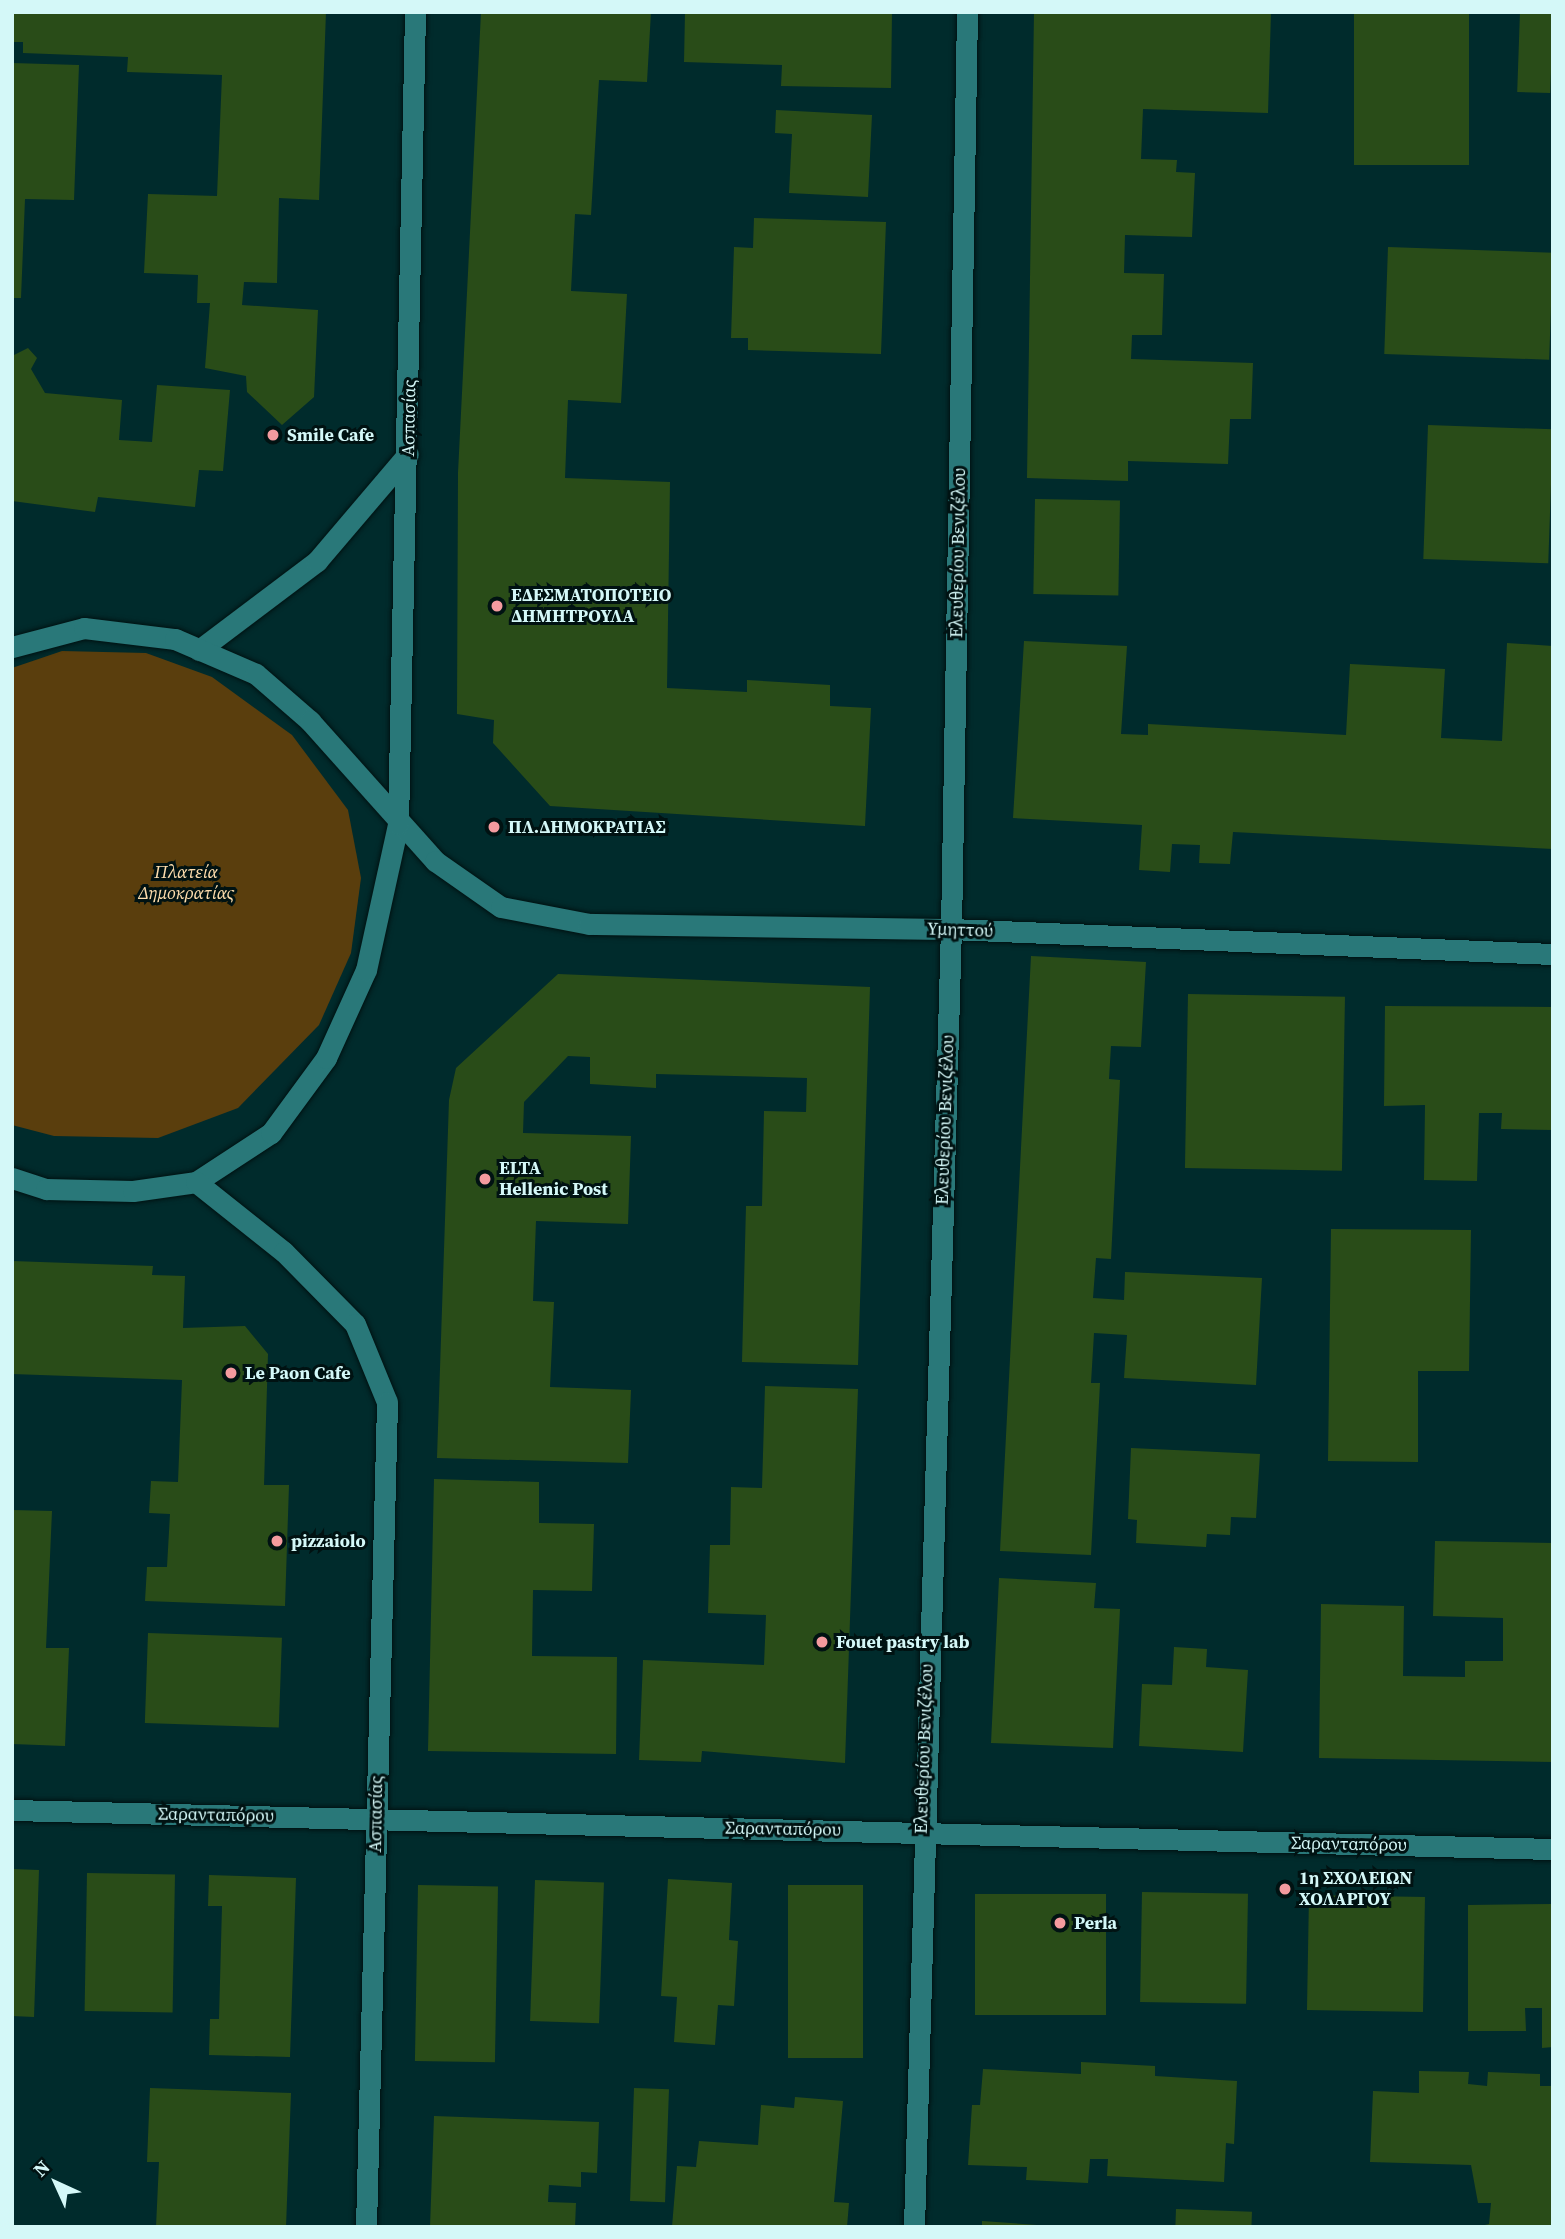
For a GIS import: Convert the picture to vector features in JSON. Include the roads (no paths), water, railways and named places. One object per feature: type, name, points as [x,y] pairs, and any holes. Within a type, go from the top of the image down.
[{"type":"street","name":"Ασπασίας","points":[[366,2227],[387,1402],[355,1324],[284,1252],[196,1182],[271,1133],[326,1058],[366,970],[398,824],[408,454],[415,12]]},
{"type":"street","name":"Ελευθερίου Βενιζέλου","points":[[914,2227],[922,1833],[951,929],[967,12]]},
{"type":"street","points":[[199,650],[317,561],[408,454]]},
{"type":"street","name":"Υμηττού","points":[[12,647],[84,628],[175,639],[256,674],[310,721],[398,824],[435,861],[501,907],[589,924],[951,929],[1553,954]]},
{"type":"street","points":[[12,1178],[46,1189],[133,1191],[196,1182]]},
{"type":"street","name":"Σαρανταπόρου","points":[[12,1810],[1553,1849]]},
{"type":"place","name":"Smile Cafe","points":[[273,435]]},
{"type":"place","name":"ΕΔΕΣΜΑΤΟΠΟΤΕΙΟ ΔΗΜΗΤΡΟΥΛΑ","points":[[497,606]]},
{"type":"place","name":"ΠΛ.ΔΗΜΟΚΡΑΤΙΑΣ","points":[[494,827]]},
{"type":"place","name":"ELTA Hellenic Post","points":[[485,1179]]},
{"type":"place","name":"Le Paon Cafe","points":[[231,1373]]},
{"type":"place","name":"pizzaiolo","points":[[277,1541]]},
{"type":"place","name":"Fouet pastry lab","points":[[822,1642]]},
{"type":"place","name":"1η ΣΧΟΛΕΙΩΝ ΧΟΛΑΡΓΟΥ","points":[[1285,1889]]},
{"type":"place","name":"Perla","points":[[1060,1923]]},
{"type":"park label","name":"Πλατεία Δημοκρατίας","points":[[186,883]]}]
